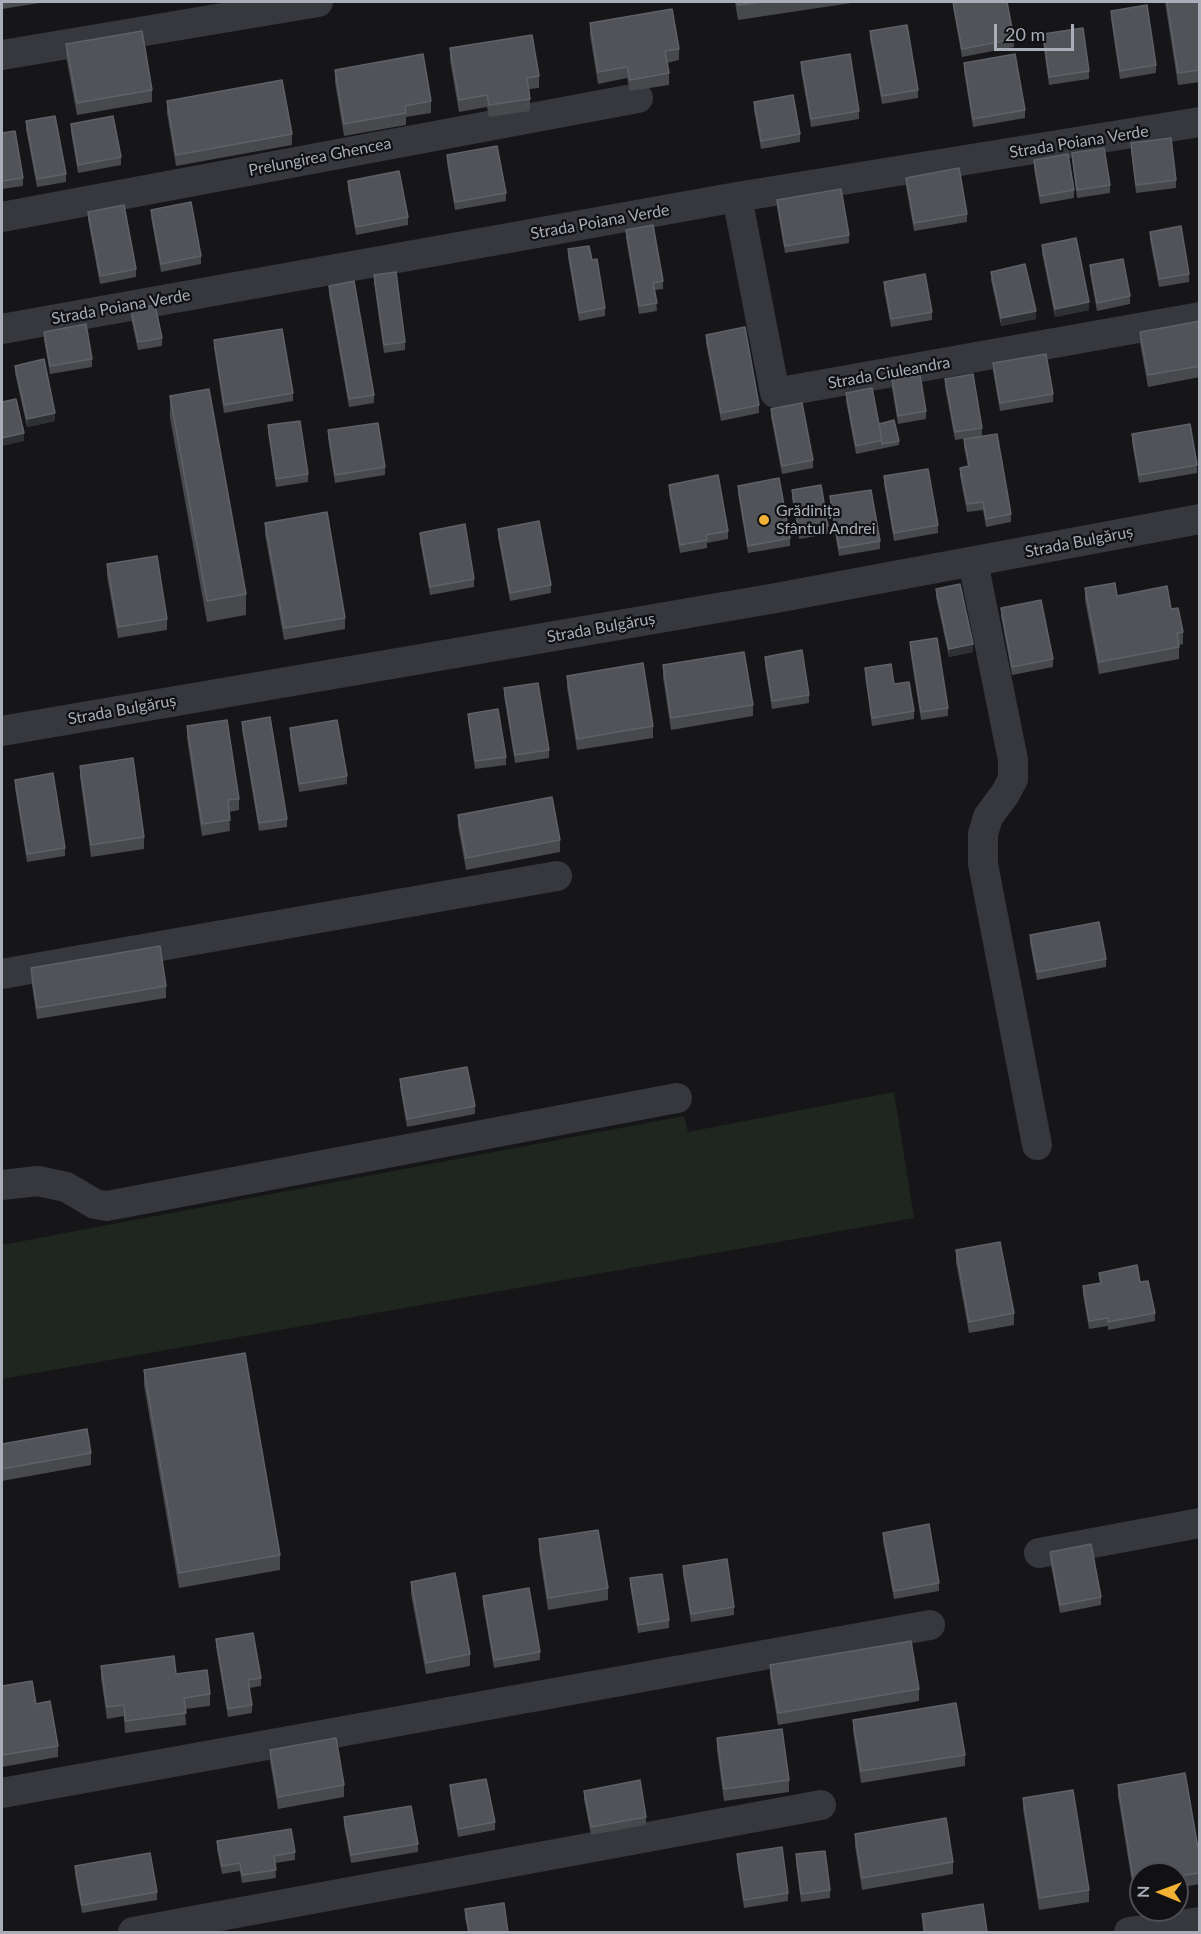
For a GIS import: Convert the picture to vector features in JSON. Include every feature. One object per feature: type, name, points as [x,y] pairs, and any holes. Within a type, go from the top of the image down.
[{"type":"street","points":[[2,56],[318,2]]},
{"type":"street","name":"Prelungirea Ghencea","points":[[2,217],[638,98]]},
{"type":"street","name":"Strada Poiana Verde","points":[[2,329],[743,196],[1200,122]]},
{"type":"street","name":"Strada Ciuleandra","points":[[743,196],[775,393],[1200,317]]},
{"type":"street","name":"Strada Bulgăruș","points":[[2,731],[753,602],[1200,519]]},
{"type":"street","points":[[973,562],[1013,760],[1013,779],[988,817],[981,850],[982,864],[1037,1144]]},
{"type":"street","points":[[2,974],[557,876]]},
{"type":"street","points":[[2,1185],[38,1181],[66,1187],[95,1204],[107,1206],[677,1098]]},
{"type":"street","points":[[1039,1553],[1200,1523]]},
{"type":"street","points":[[2,1793],[930,1625]]},
{"type":"street","points":[[133,1932],[820,1805]]},
{"type":"street","points":[[1129,1932],[1200,1922]]},
{"type":"shaded area","points":[[894,1092],[914,1218],[2,1379],[2,1245],[684,1116],[688,1132]]},
{"type":"building","points":[[737,2],[759,2],[738,5]]},
{"type":"building","points":[[953,2],[1007,2],[1014,39],[962,49]]},
{"type":"building","points":[[1167,2],[1200,2],[1200,70],[1178,73]]},
{"type":"building","points":[[1147,5],[1156,65],[1120,71],[1111,11]]},
{"type":"building","points":[[672,9],[679,49],[665,51],[669,73],[630,80],[627,67],[598,72],[590,23]]},
{"type":"building","points":[[907,25],[918,90],[882,96],[870,31]]},
{"type":"building","points":[[1083,28],[1089,71],[1049,77],[1043,34]]},
{"type":"building","points":[[142,31],[152,90],[77,103],[66,44]]},
{"type":"building","points":[[532,35],[539,76],[527,78],[530,99],[489,105],[487,95],[459,100],[450,48]]},
{"type":"building","points":[[423,54],[431,101],[405,106],[406,113],[344,124],[335,70]]},
{"type":"building","points":[[850,54],[859,111],[811,119],[801,62]]},
{"type":"building","points":[[1015,54],[1025,110],[973,119],[964,63]]},
{"type":"building","points":[[282,80],[292,134],[176,155],[167,101]]},
{"type":"building","points":[[793,95],[800,134],[761,141],[754,102]]},
{"type":"building","points":[[55,116],[66,174],[37,179],[26,121]]},
{"type":"building","points":[[113,116],[121,157],[78,165],[71,124]]},
{"type":"building","points":[[15,131],[23,178],[2,181],[2,133]]},
{"type":"building","points":[[1171,138],[1176,180],[1136,185],[1131,143]]},
{"type":"building","points":[[497,146],[506,193],[455,202],[447,155]]},
{"type":"building","points":[[1104,148],[1110,185],[1077,190],[1072,153]]},
{"type":"building","points":[[1068,154],[1074,190],[1040,196],[1034,160]]},
{"type":"building","points":[[959,168],[967,214],[914,223],[906,178]]},
{"type":"building","points":[[399,171],[408,217],[356,227],[348,181]]},
{"type":"building","points":[[841,189],[849,235],[785,246],[777,200]]},
{"type":"building","points":[[191,202],[201,256],[161,264],[151,210]]},
{"type":"building","points":[[124,205],[136,269],[100,276],[88,212]]},
{"type":"building","points":[[653,225],[663,281],[653,283],[657,303],[639,306],[626,230]]},
{"type":"building","points":[[1181,226],[1189,274],[1159,279],[1150,232]]},
{"type":"building","points":[[1076,238],[1089,302],[1055,309],[1042,245]]},
{"type":"building","points":[[589,246],[592,260],[597,259],[605,308],[579,313],[568,249]]},
{"type":"building","points":[[1123,259],[1130,296],[1097,303],[1090,265]]},
{"type":"building","points":[[1025,264],[1036,311],[1001,318],[991,272]]},
{"type":"building","points":[[396,272],[405,342],[384,345],[374,275]]},
{"type":"building","points":[[925,274],[932,312],[891,319],[884,282]]},
{"type":"building","points":[[354,281],[374,395],[349,399],[329,286]]},
{"type":"building","points":[[155,305],[162,338],[138,342],[131,310]]},
{"type":"building","points":[[1200,321],[1200,366],[1148,375],[1140,332]]},
{"type":"building","points":[[86,324],[92,359],[50,366],[44,332]]},
{"type":"building","points":[[745,327],[759,405],[721,413],[706,335]]},
{"type":"building","points":[[282,329],[293,393],[224,405],[214,340]]},
{"type":"building","points":[[1046,354],[1053,394],[1000,403],[993,363]]},
{"type":"building","points":[[44,359],[55,413],[27,419],[15,366]]},
{"type":"building","points":[[973,374],[982,428],[955,432],[945,379]]},
{"type":"building","points":[[920,375],[926,411],[898,416],[892,380]]},
{"type":"building","points":[[872,388],[882,440],[856,446],[846,393]]},
{"type":"building","points":[[209,389],[246,594],[207,601],[170,396]]},
{"type":"building","points":[[16,399],[24,433],[2,438],[2,402]]},
{"type":"building","points":[[802,403],[813,460],[782,466],[771,409]]},
{"type":"building","points":[[894,420],[899,441],[882,444],[879,424]]},
{"type":"building","points":[[300,421],[308,474],[276,479],[268,425]]},
{"type":"building","points":[[378,423],[385,467],[335,475],[328,430]]},
{"type":"building","points":[[1190,424],[1197,465],[1139,475],[1132,434]]},
{"type":"building","points":[[997,434],[1011,514],[986,519],[983,502],[967,504],[960,468],[969,466],[964,439]]},
{"type":"building","points":[[928,469],[938,525],[894,533],[884,476]]},
{"type":"building","points":[[718,475],[728,531],[706,535],[707,540],[680,545],[669,485]]},
{"type":"building","name":"Grădinița Sfântul Andrei","points":[[779,478],[790,538],[748,546],[738,486]]},
{"type":"building","points":[[821,485],[828,526],[799,531],[792,490]]},
{"type":"building","points":[[871,490],[880,541],[839,548],[830,496]]},
{"type":"building","points":[[327,512],[345,618],[284,628],[265,523]]},
{"type":"building","points":[[539,521],[551,585],[510,593],[498,529]]},
{"type":"building","points":[[465,524],[474,579],[430,587],[420,533]]},
{"type":"building","points":[[157,556],[167,619],[118,627],[107,564]]},
{"type":"building","points":[[1115,583],[1117,596],[1167,586],[1171,609],[1178,608],[1183,632],[1177,633],[1179,647],[1099,662],[1085,588]]},
{"type":"building","points":[[960,584],[973,644],[949,649],[936,589]]},
{"type":"building","points":[[1041,600],[1053,659],[1012,667],[1001,608]]},
{"type":"building","points":[[937,638],[948,708],[921,712],[910,642]]},
{"type":"building","points":[[802,650],[809,695],[772,701],[765,657]]},
{"type":"building","points":[[744,652],[753,705],[671,718],[663,665]]},
{"type":"building","points":[[643,663],[653,726],[577,739],[567,676]]},
{"type":"building","points":[[891,664],[894,684],[909,682],[914,711],[872,718],[865,668]]},
{"type":"building","points":[[538,683],[549,750],[515,755],[504,688]]},
{"type":"building","points":[[498,709],[506,757],[475,761],[468,714]]},
{"type":"building","points":[[270,717],[287,819],[259,823],[242,722]]},
{"type":"building","points":[[227,720],[239,799],[228,800],[230,820],[202,824],[187,726]]},
{"type":"building","points":[[337,720],[347,776],[299,784],[290,728]]},
{"type":"building","points":[[133,758],[144,837],[91,845],[80,766]]},
{"type":"building","points":[[53,773],[65,848],[27,854],[15,780]]},
{"type":"building","points":[[552,797],[560,840],[466,858],[458,815]]},
{"type":"building","points":[[1099,922],[1106,959],[1037,972],[1030,935]]},
{"type":"building","points":[[160,946],[166,986],[37,1008],[31,968]]},
{"type":"building","points":[[467,1067],[475,1106],[407,1119],[400,1079]]},
{"type":"building","points":[[1000,1242],[1014,1313],[969,1322],[956,1250]]},
{"type":"building","points":[[1137,1265],[1140,1282],[1148,1281],[1155,1313],[1108,1322],[1108,1318],[1089,1321],[1083,1286],[1101,1283],[1099,1273]]},
{"type":"building","points":[[245,1353],[280,1555],[179,1573],[144,1370]]},
{"type":"building","points":[[87,1429],[91,1453],[2,1469],[2,1444]]},
{"type":"building","points":[[929,1524],[939,1583],[894,1591],[883,1533]]},
{"type":"building","points":[[598,1530],[608,1588],[548,1598],[539,1539]]},
{"type":"building","points":[[1091,1544],[1101,1597],[1060,1605],[1050,1552]]},
{"type":"building","points":[[727,1559],[734,1607],[691,1614],[683,1566]]},
{"type":"building","points":[[455,1573],[470,1654],[426,1663],[411,1582]]},
{"type":"building","points":[[662,1574],[669,1620],[638,1625],[630,1578]]},
{"type":"building","points":[[529,1588],[540,1652],[494,1660],[483,1596]]},
{"type":"building","points":[[253,1633],[261,1678],[248,1680],[252,1705],[228,1709],[216,1639]]},
{"type":"building","points":[[911,1641],[919,1689],[778,1713],[770,1665]]},
{"type":"building","points":[[174,1656],[176,1674],[207,1670],[210,1694],[184,1698],[186,1713],[125,1721],[124,1705],[107,1707],[101,1666]]},
{"type":"building","points":[[32,1681],[36,1704],[50,1701],[58,1746],[2,1755],[2,1686]]},
{"type":"building","points":[[956,1703],[965,1755],[861,1771],[853,1720]]},
{"type":"building","points":[[782,1729],[789,1780],[724,1789],[717,1738]]},
{"type":"building","points":[[336,1738],[344,1785],[278,1797],[270,1750]]},
{"type":"building","points":[[1185,1773],[1200,1860],[1200,1873],[1189,1874],[1189,1862],[1130,1862],[1118,1785]]},
{"type":"building","points":[[486,1779],[495,1822],[458,1829],[450,1785]]},
{"type":"building","points":[[640,1780],[646,1817],[591,1827],[584,1791]]},
{"type":"building","points":[[1073,1790],[1089,1890],[1039,1898],[1023,1798]]},
{"type":"building","points":[[411,1806],[418,1844],[351,1855],[344,1817]]},
{"type":"building","points":[[946,1818],[953,1862],[862,1878],[855,1834]]},
{"type":"building","points":[[291,1829],[295,1852],[274,1856],[276,1870],[242,1875],[240,1863],[222,1866],[217,1841]]},
{"type":"building","points":[[782,1847],[788,1893],[744,1900],[737,1854]]},
{"type":"building","points":[[825,1851],[830,1890],[801,1894],[796,1854]]},
{"type":"building","points":[[150,1853],[157,1892],[82,1905],[75,1866]]},
{"type":"building","points":[[504,1903],[508,1932],[469,1932],[465,1909]]},
{"type":"building","points":[[983,1904],[987,1932],[925,1932],[922,1914]]},
{"type":"place","name":"Grădinița Sfântul Andrei","points":[[764,520]]}]
